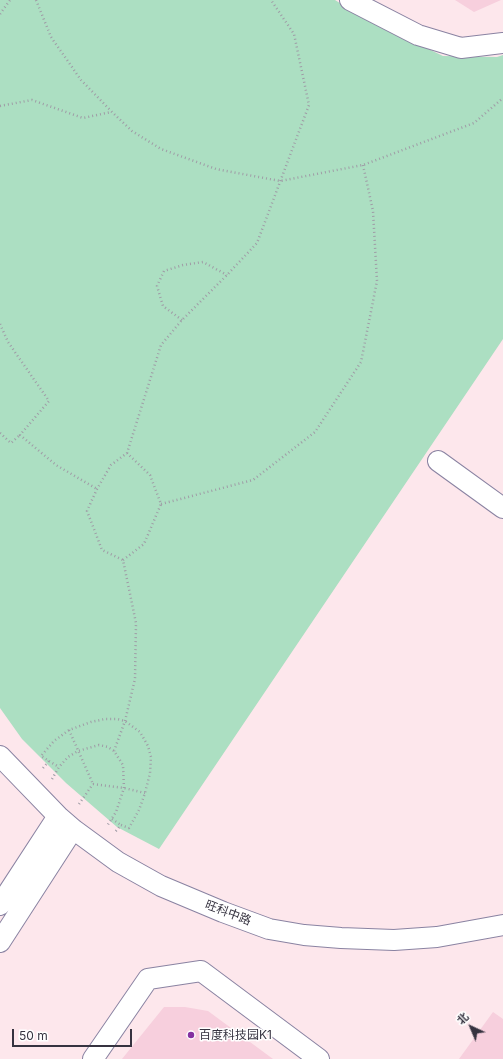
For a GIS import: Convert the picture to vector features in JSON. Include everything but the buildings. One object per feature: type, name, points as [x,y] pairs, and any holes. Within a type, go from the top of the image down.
[{"type":"street","points":[[350,0],[418,35],[461,48],[503,43]]},
{"type":"street","points":[[438,461],[503,508]]},
{"type":"street","name":"旺科中路","points":[[0,756],[58,816],[118,862],[161,886],[223,912],[269,929],[304,935],[394,940],[437,937],[503,925]]},
{"type":"street","points":[[0,905],[58,816]]},
{"type":"street","points":[[0,942],[74,829]]},
{"type":"street","points":[[93,1059],[148,980],[201,971],[319,1059]]},
{"type":"path","points":[[0,14],[10,0]]},
{"type":"path","points":[[36,0],[52,37],[81,80],[132,131],[161,149],[216,169],[280,181],[363,165],[474,123],[503,98]]},
{"type":"path","points":[[123,560],[102,550],[87,511],[97,489],[111,465],[127,453],[161,345],[182,320],[257,243],[309,105],[294,34],[271,0]]},
{"type":"path","points":[[0,106],[32,100],[83,118],[112,112]]},
{"type":"path","points":[[161,504],[253,480],[315,432],[360,362],[377,281],[373,211],[363,165]]},
{"type":"path","points":[[182,320],[163,306],[157,286],[164,271],[183,265],[203,262],[227,275]]},
{"type":"path","points":[[0,324],[8,342],[49,401],[20,435],[11,443],[0,433]]},
{"type":"path","points":[[20,435],[56,465],[97,489]]},
{"type":"path","points":[[123,560],[144,544],[161,504],[150,475],[127,453]]},
{"type":"path","points":[[114,750],[125,721],[134,679],[136,623],[123,560]]},
{"type":"path","points":[[59,767],[41,756],[54,741],[69,730],[91,722],[105,719],[117,719],[125,721],[140,732],[148,746],[151,757],[150,773],[140,810],[129,828],[112,819]]},
{"type":"path","points":[[69,730],[93,784]]},
{"type":"path","points":[[52,779],[59,767],[68,757],[78,751],[99,745],[114,750],[123,765],[124,788],[116,812],[107,826]]},
{"type":"path","points":[[42,768],[49,761]]},
{"type":"path","points":[[93,784],[124,788],[145,793]]},
{"type":"path","points":[[80,804],[93,784]]},
{"type":"path","points":[[114,832],[121,824]]},
{"type":"shaded area","points":[[0,0],[503,0],[503,1059],[0,1059]]},
{"type":"green space","points":[[0,0],[335,0],[362,17],[443,56],[497,57],[503,55],[503,339],[159,849],[117,827],[66,783],[22,739],[0,708]]},
{"type":"place","name":"百度科技园K1","points":[[191,1035]]}]
